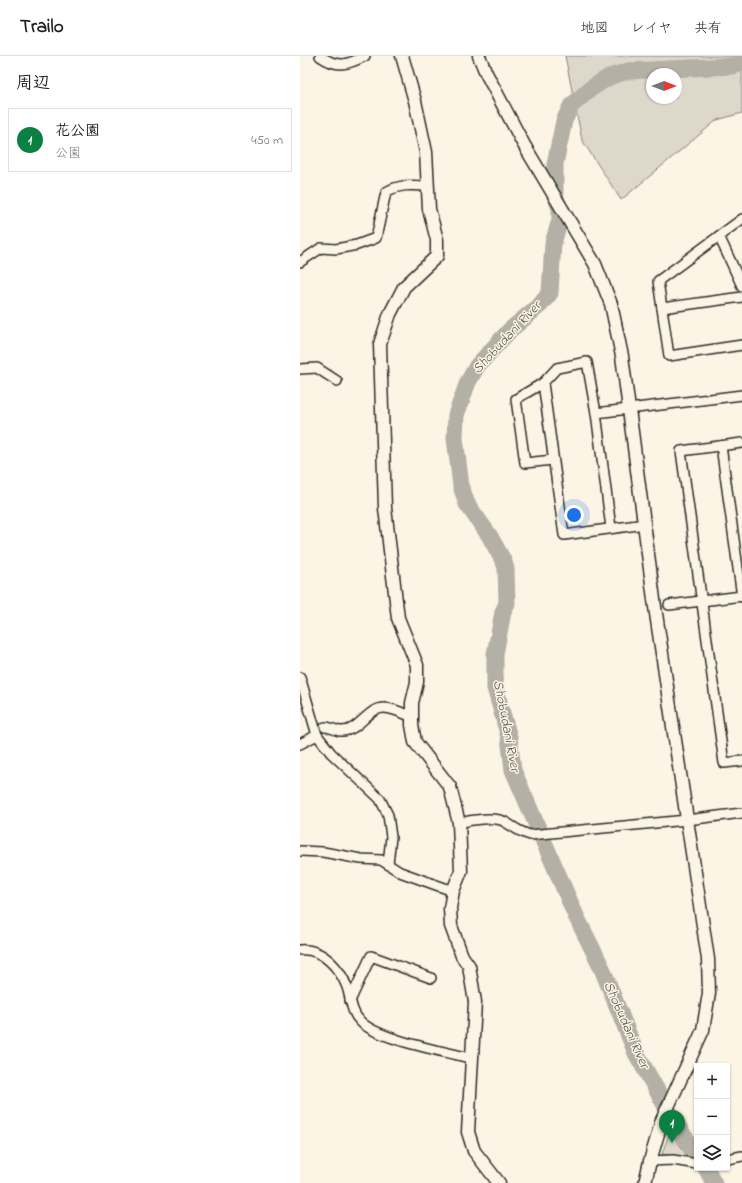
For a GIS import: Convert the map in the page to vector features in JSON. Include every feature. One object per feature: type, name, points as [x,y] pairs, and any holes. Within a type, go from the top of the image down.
[{"type":"main road","points":[[402,56],[415,101],[426,152],[429,209],[437,240],[437,256],[404,287],[390,314],[380,344],[385,508],[398,618],[417,665],[417,682],[412,704],[415,742],[450,787],[459,823],[461,871],[450,908],[451,926],[462,956],[469,966],[475,1002],[470,1058],[468,1132],[474,1151],[499,1183]]},
{"type":"main road","points":[[479,56],[486,73],[524,145],[595,264],[611,304],[622,356],[655,608],[708,959],[709,993],[703,1030],[662,1120],[645,1183]]},
{"type":"street","points":[[320,56],[330,64],[352,63],[365,56]]},
{"type":"street","points":[[300,262],[321,248],[336,248],[357,245],[376,238],[386,192],[395,187],[412,185],[427,186]]},
{"type":"street","points":[[742,219],[658,281],[669,356],[742,345]]},
{"type":"street","points":[[719,236],[742,286]]},
{"type":"street","points":[[662,308],[742,297]]},
{"type":"street","points":[[553,460],[525,463],[516,399],[543,383],[557,368],[587,362],[596,413],[611,528]]},
{"type":"street","points":[[300,369],[317,368],[337,381]]},
{"type":"street","points":[[543,383],[564,536],[645,524]]},
{"type":"street","points":[[596,413],[742,395]]},
{"type":"street","points":[[742,443],[681,451],[724,763],[742,761]]},
{"type":"street","points":[[669,605],[742,597],[721,446]]},
{"type":"street","points":[[300,677],[317,735],[330,753],[380,799],[388,815],[390,837],[388,864]]},
{"type":"street","points":[[325,727],[332,727],[340,731],[349,729],[358,725],[376,710],[384,708],[412,717]]},
{"type":"street","points":[[300,744],[317,735]]},
{"type":"street","points":[[459,823],[491,818],[504,821],[521,833],[530,835],[687,820],[742,813]]},
{"type":"street","points":[[300,851],[322,852],[361,859],[381,860],[400,872],[454,891]]},
{"type":"street","points":[[300,950],[321,954],[332,964],[340,974],[347,988],[350,1000],[360,1022],[374,1030],[412,1044],[470,1058]]},
{"type":"street","points":[[350,1000],[371,956],[431,978]]},
{"type":"street","points":[[730,1158],[742,1156]]},
{"type":"street","points":[[650,1160],[673,1160],[694,1164]]},
{"type":"shaded area","points":[[565,56],[742,56],[742,113],[717,120],[621,200],[582,140]]},
{"type":"shaded area","points":[[670,1131],[688,1157],[662,1154]]},
{"type":"waterway","name":"Shobudani River","points":[[694,1150],[674,1121],[636,1053],[601,966],[576,916],[513,770],[509,737],[495,688],[495,654],[503,612],[507,603],[506,569],[504,562],[489,535],[467,504],[461,486],[455,438],[456,415],[468,382],[477,366],[510,330],[540,305],[550,293],[553,243],[560,220],[560,209],[555,195],[555,164],[564,121],[571,106],[590,89],[609,77],[628,71],[732,66],[742,63]]},
{"type":"waterway","name":"Shobudani River","points":[[708,1171],[714,1183]]},
{"type":"place","name":"花公園","points":[[672,1143]]}]
